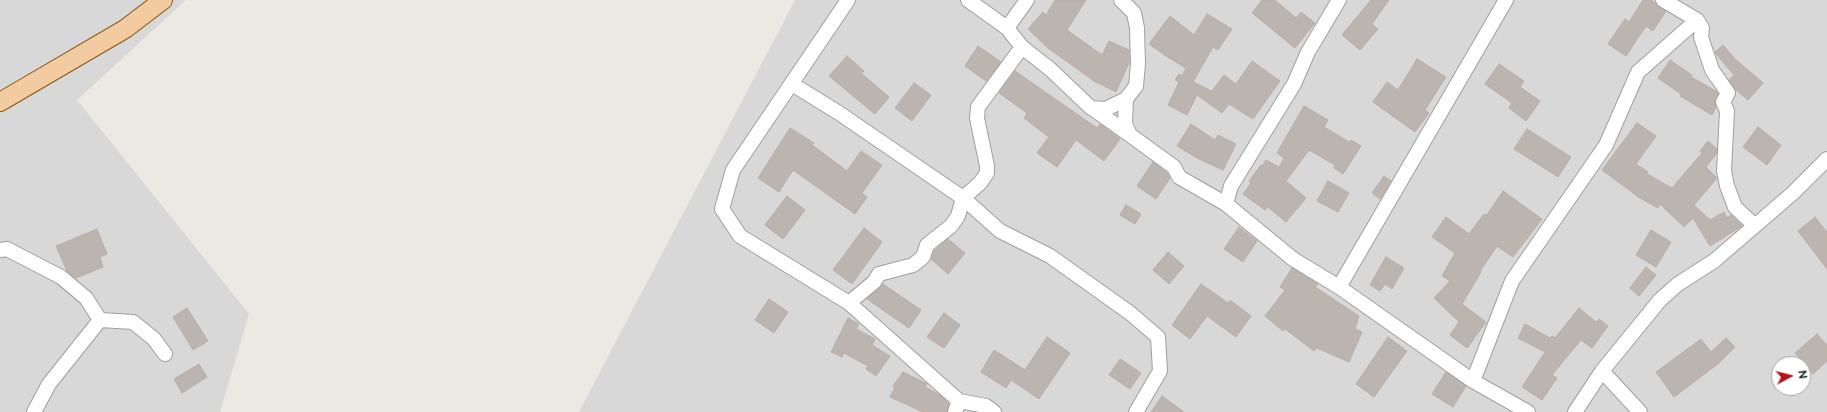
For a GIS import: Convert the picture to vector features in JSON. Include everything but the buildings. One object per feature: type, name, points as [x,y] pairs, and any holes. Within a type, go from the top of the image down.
[{"type":"main road","points":[[0,102],[125,29],[163,0]]},
{"type":"street","points":[[848,0],[733,170],[722,208],[740,236],[849,303],[957,406],[986,406],[994,412]]},
{"type":"street","points":[[968,0],[1007,28],[1022,47],[1050,69],[1091,108],[1174,167],[1179,177],[1226,204],[1294,259],[1338,287],[1473,381],[1528,412]]},
{"type":"street","points":[[1007,28],[1027,0]]},
{"type":"street","points":[[1091,108],[1106,109],[1126,99],[1136,86],[1138,64],[1137,28],[1134,13],[1121,0]]},
{"type":"street","points":[[1226,204],[1231,186],[1294,84],[1308,52],[1339,0]]},
{"type":"street","points":[[1338,287],[1506,0]]},
{"type":"street","points":[[1662,0],[1697,20],[1702,28],[1701,36],[1712,70],[1728,93],[1723,102],[1727,111],[1724,171],[1727,186],[1735,207],[1754,225]]},
{"type":"street","points":[[1473,381],[1512,281],[1606,145],[1638,72],[1697,20]]},
{"type":"street","points":[[849,303],[874,282],[880,274],[913,265],[923,257],[926,245],[951,226],[958,216],[963,198],[980,183],[987,174],[988,166],[977,118],[978,108],[1022,47]]},
{"type":"street","points":[[792,84],[839,113],[963,198],[1000,231],[1050,256],[1130,313],[1158,337],[1160,371],[1136,412]]},
{"type":"street","points":[[1126,99],[1125,124],[1130,135]]},
{"type":"street","points":[[1575,412],[1602,371],[1660,300],[1678,284],[1714,260],[1793,193],[1827,159]]},
{"type":"street","points":[[0,250],[7,249],[61,277],[86,298],[100,320]]},
{"type":"street","points":[[100,320],[133,322],[154,339],[165,354]]},
{"type":"street","points":[[34,412],[49,384],[100,320]]},
{"type":"street","points":[[1602,371],[1640,412]]},
{"type":"shaded area","points":[[0,0],[186,0],[77,100],[249,314],[220,412],[0,412]]},
{"type":"shaded area","points":[[795,0],[1827,0],[1827,412],[579,412]]}]
